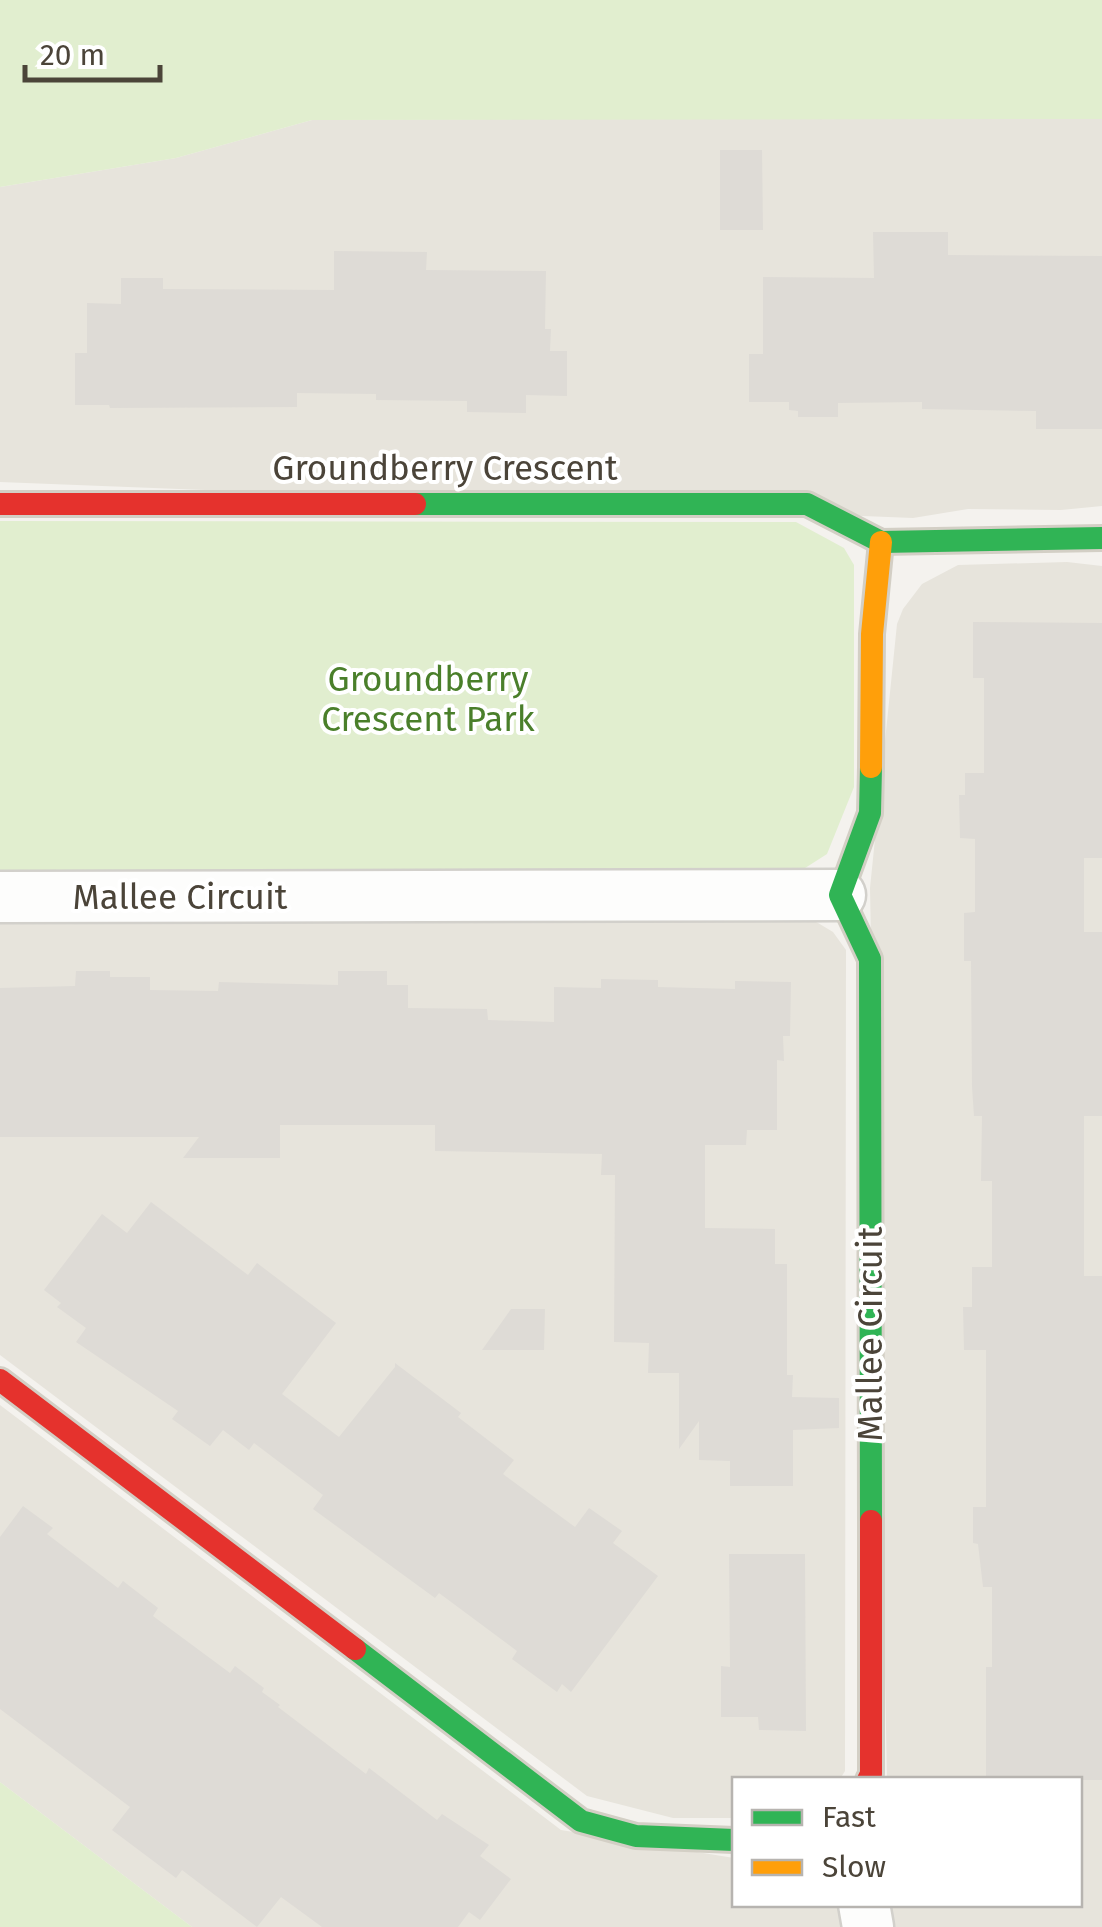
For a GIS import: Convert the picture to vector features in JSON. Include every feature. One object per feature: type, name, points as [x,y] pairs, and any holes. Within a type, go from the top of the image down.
[{"type":"street","name":"Groundberry Crescent","points":[[0,504],[807,504],[881,542]]},
{"type":"street","points":[[840,895],[870,813],[872,634],[881,542],[1102,538]]},
{"type":"street","name":"Mallee Circuit","points":[[0,897],[840,895],[870,959],[870,1777]]},
{"type":"street","points":[[0,1380],[582,1821],[636,1836],[732,1840]]},
{"type":"shaded area","points":[[1102,119],[1102,506],[1061,510],[968,509],[913,518],[0,482],[0,187],[176,158],[312,120]]},
{"type":"shaded area","points":[[1067,562],[1102,566],[1102,1927],[892,1927],[890,1907],[1082,1907],[1082,1777],[887,1777],[870,888],[897,624],[922,584],[958,565]]},
{"type":"shaded area","points":[[0,914],[813,920],[833,932],[846,950],[845,1771],[841,1777],[732,1777],[732,1818],[673,1818],[587,1796],[0,1355]]},
{"type":"shaded area","points":[[0,1405],[561,1830],[732,1858],[732,1907],[849,1907],[853,1927],[192,1927],[0,1782]]},
{"type":"green space","points":[[0,0],[1102,0],[1102,119],[312,120],[176,158],[0,187]]},
{"type":"green space","name":"Groundberry Crescent Park","points":[[0,521],[796,522],[844,548],[854,565],[854,787],[827,854],[802,870],[0,876]]},
{"type":"green space","points":[[0,1782],[192,1927],[0,1927]]},
{"type":"building","points":[[720,150],[762,150],[763,230],[720,230]]},
{"type":"building","points":[[873,232],[948,232],[948,255],[1102,256],[1102,429],[1036,429],[1036,411],[922,409],[922,402],[838,403],[838,417],[798,417],[798,411],[789,410],[789,402],[749,402],[749,354],[763,354],[763,277],[874,278]]},
{"type":"building","points":[[334,251],[427,252],[426,270],[546,271],[545,329],[551,329],[550,351],[567,351],[567,396],[526,395],[526,413],[467,412],[467,401],[376,400],[376,394],[297,393],[297,407],[75,405],[75,353],[87,353],[87,303],[121,304],[121,278],[163,278],[163,289],[334,290]]},
{"type":"building","points":[[973,622],[1102,623],[1102,858],[1084,858],[1084,932],[1102,932],[1102,1116],[1084,1116],[1084,1276],[1102,1276],[1102,1780],[986,1777],[986,1667],[992,1667],[992,1587],[983,1587],[978,1544],[973,1543],[973,1507],[986,1507],[986,1350],[964,1350],[963,1307],[972,1307],[972,1267],[992,1267],[992,1181],[981,1181],[982,1116],[974,1116],[972,1087],[971,961],[964,961],[964,913],[975,912],[975,839],[960,838],[959,795],[965,795],[965,773],[984,773],[984,678],[973,678]]},
{"type":"building","points":[[76,971],[110,971],[110,977],[150,977],[150,990],[218,991],[219,982],[338,985],[338,971],[387,971],[387,985],[408,985],[408,1008],[487,1009],[488,1020],[554,1022],[554,987],[601,988],[601,979],[658,980],[658,987],[735,989],[735,981],[791,982],[790,1036],[783,1036],[784,1061],[777,1060],[777,1130],[747,1130],[746,1145],[705,1145],[705,1228],[775,1229],[775,1264],[787,1264],[787,1375],[793,1375],[792,1397],[839,1398],[839,1428],[793,1430],[793,1486],[730,1486],[730,1461],[699,1460],[699,1421],[679,1449],[679,1373],[648,1373],[649,1343],[614,1342],[615,1175],[601,1175],[602,1154],[435,1151],[435,1125],[280,1125],[280,1158],[183,1158],[199,1137],[0,1137],[0,988],[75,986]]},
{"type":"building","points":[[151,1202],[248,1275],[257,1263],[336,1323],[282,1394],[339,1437],[395,1363],[514,1460],[503,1474],[575,1527],[589,1508],[622,1531],[613,1543],[658,1576],[571,1692],[562,1684],[557,1692],[512,1659],[517,1651],[439,1593],[435,1598],[313,1509],[323,1495],[254,1443],[249,1450],[223,1430],[210,1446],[172,1419],[178,1411],[76,1342],[86,1328],[57,1307],[61,1303],[44,1290],[102,1214],[127,1233]]},
{"type":"building","points":[[511,1309],[545,1309],[544,1350],[482,1350]]},
{"type":"building","points":[[23,1506],[53,1528],[47,1534],[118,1588],[123,1581],[158,1608],[153,1616],[230,1673],[235,1666],[264,1688],[262,1692],[278,1707],[366,1774],[369,1768],[437,1820],[442,1814],[489,1845],[480,1856],[511,1879],[480,1920],[469,1912],[458,1927],[322,1927],[281,1897],[257,1927],[182,1870],[176,1878],[112,1830],[130,1807],[0,1709],[0,1537]]},
{"type":"building","points":[[729,1554],[805,1554],[806,1731],[759,1730],[758,1717],[721,1717],[721,1666],[730,1667]]},
{"type":"traffic: fast","points":[[415,504],[807,504],[881,542],[1102,538]]},
{"type":"traffic: fast","points":[[871,767],[870,813],[840,895],[870,959],[871,1521]]},
{"type":"traffic: fast","points":[[355,1649],[581,1821],[636,1836],[732,1840]]},
{"type":"traffic: slow","points":[[871,767],[872,634],[881,542]]},
{"type":"traffic: jam","points":[[0,504],[415,504]]},
{"type":"traffic: jam","points":[[0,1380],[355,1649]]},
{"type":"traffic: jam","points":[[870,1777],[871,1521]]}]
